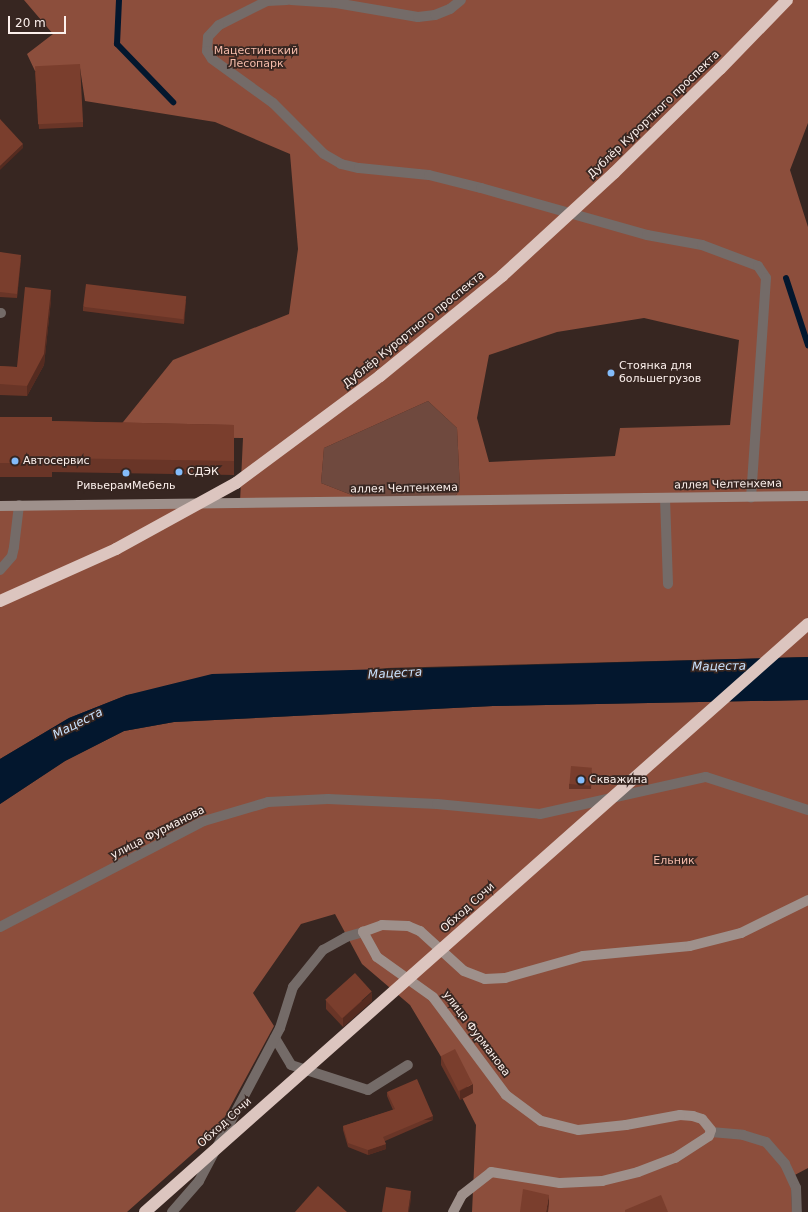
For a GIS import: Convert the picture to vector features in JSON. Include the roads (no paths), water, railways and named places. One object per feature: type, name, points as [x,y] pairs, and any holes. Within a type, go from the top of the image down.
[{"type":"highway","name":"Дублёр Курортного проспекта","points":[[0,601],[116,549],[236,483],[380,376],[502,276],[614,173],[720,69],[787,0]]},
{"type":"highway","name":"Обход Сочи","points":[[145,1212],[808,624]]},
{"type":"street","points":[[287,0],[268,1],[219,25],[208,38],[207,51],[212,59],[273,103],[324,154],[341,164],[359,168],[429,175],[481,188],[647,235],[702,245],[758,266],[766,278],[751,497]]},
{"type":"street","points":[[291,0],[336,3],[418,17],[435,16],[450,9],[461,0]]},
{"type":"street","name":"аллея Челтенхема","points":[[0,506],[808,496]]},
{"type":"street","points":[[665,498],[668,584]]},
{"type":"street","points":[[0,570],[12,556],[19,505]]},
{"type":"street","name":"улица Фурманова","points":[[0,927],[204,821],[268,802],[328,799],[437,804],[540,814],[706,777],[808,810]]},
{"type":"street","points":[[172,1212],[199,1181],[274,1038],[293,987],[324,950],[346,937],[382,925],[408,926],[420,931],[464,970],[485,979],[505,978],[583,956],[690,946],[740,932],[808,900]]},
{"type":"street","name":"улица Фурманова","points":[[363,932],[377,957],[433,997],[506,1095],[541,1121],[578,1130],[626,1125],[680,1115],[693,1116],[708,1124],[711,1132]]},
{"type":"street","points":[[274,1038],[291,1065],[368,1090],[408,1065]]},
{"type":"street","points":[[453,1212],[455,1204],[466,1190],[491,1172],[560,1183],[602,1182],[638,1172],[675,1158],[696,1146],[711,1132],[744,1135],[766,1142],[785,1164],[796,1188],[797,1212]]},
{"type":"water","name":"Мацеста","points":[[808,657],[808,700],[493,706],[174,722],[124,731],[65,761],[0,804],[0,759],[69,718],[127,695],[212,674]]},
{"type":"waterway","points":[[119,0],[117,44],[173,102]]},
{"type":"waterway","points":[[786,278],[808,345]]},
{"type":"place","name":"Стоянка для большегрузов","points":[[611,373]]},
{"type":"place","name":"Автосервис","points":[[15,461]]},
{"type":"place","name":"СДЭК","points":[[179,472]]},
{"type":"place","name":"РивьерамМебель","points":[[126,473]]},
{"type":"place","name":"Скважина","points":[[581,780]]},
{"type":"park label","name":"Мацестинский Лесопарк","points":[[256,58]]},
{"type":"park label","name":"Ельник","points":[[674,861]]}]
